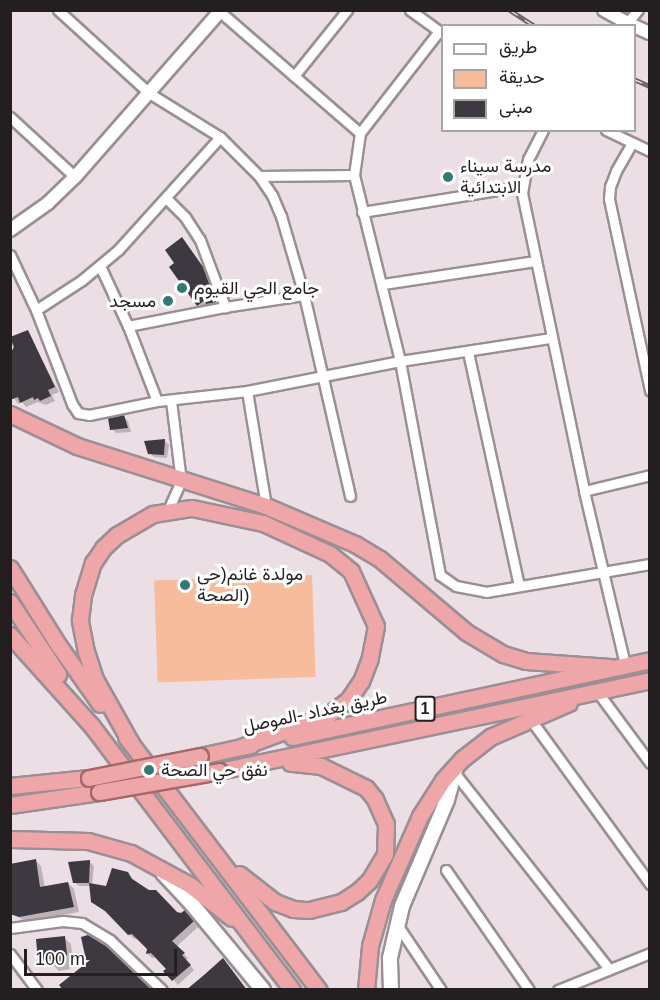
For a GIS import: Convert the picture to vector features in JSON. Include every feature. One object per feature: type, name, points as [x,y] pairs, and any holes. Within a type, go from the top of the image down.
[{"type":"highway","points":[[10,414],[77,446],[181,481],[266,506],[355,544],[380,560],[466,632],[503,654],[526,661],[618,666]]},
{"type":"highway","points":[[132,745],[95,679],[86,652],[80,620],[83,595],[93,563],[103,548],[117,535],[153,514],[192,508],[263,524],[330,554],[351,571],[375,626],[370,658],[361,681],[348,700],[328,715],[241,747]]},
{"type":"highway","points":[[10,568],[80,678],[319,990]]},
{"type":"highway","points":[[10,602],[91,725],[292,990]]},
{"type":"highway","points":[[10,635],[91,725]]},
{"type":"highway","name":"طريق بغداد -الموصل","points":[[33,783],[89,778],[200,756],[650,660]]},
{"type":"highway","points":[[10,805],[269,762],[650,680]]},
{"type":"highway","points":[[366,990],[369,946],[383,900],[420,816],[455,768],[490,737],[596,690]]},
{"type":"highway","points":[[201,836],[256,889],[275,902],[293,909],[309,910],[341,902],[369,881],[385,854],[387,838],[384,818],[375,799],[366,788],[352,779],[321,766],[269,762]]},
{"type":"highway","points":[[10,781],[33,783]]},
{"type":"highway","points":[[10,786],[33,783]]},
{"type":"highway","points":[[10,839],[88,841],[111,845],[148,860],[190,885],[250,935]]},
{"type":"main road","points":[[391,990],[390,958],[402,906],[447,800],[455,768]]},
{"type":"main road","points":[[148,860],[191,903],[263,990]]},
{"type":"street","points":[[58,10],[148,93],[220,137],[259,176],[281,216],[304,295],[350,496]]},
{"type":"street","points":[[294,76],[347,10]]},
{"type":"street","points":[[410,10],[441,32],[360,134],[354,175],[383,284],[400,361],[440,575],[456,586],[486,592],[519,585],[603,574],[650,564]]},
{"type":"street","points":[[604,10],[629,24]]},
{"type":"street","points":[[631,24],[638,10]]},
{"type":"street","points":[[10,230],[48,203],[75,177],[220,11],[360,134]]},
{"type":"street","points":[[636,27],[650,33]]},
{"type":"street","points":[[11,119],[75,177]]},
{"type":"street","points":[[542,132],[528,159],[522,186],[551,338],[603,574],[618,666]]},
{"type":"street","points":[[610,132],[650,151]]},
{"type":"street","points":[[36,310],[100,266],[166,198],[220,137]]},
{"type":"street","points":[[632,143],[615,171],[609,199],[650,391]]},
{"type":"street","points":[[259,176],[354,175]]},
{"type":"street","points":[[362,212],[522,186]]},
{"type":"street","points":[[166,198],[185,217],[200,240],[225,307]]},
{"type":"street","points":[[10,255],[36,310],[72,404],[78,413],[89,415],[157,401],[247,392],[400,361],[551,338]]},
{"type":"street","points":[[383,284],[535,261]]},
{"type":"street","points":[[100,266],[128,326],[157,401]]},
{"type":"street","points":[[128,326],[225,307],[304,295]]},
{"type":"street","points":[[468,352],[519,585]]},
{"type":"street","points":[[247,392],[266,506]]},
{"type":"street","points":[[168,510],[181,481],[171,401]]},
{"type":"street","points":[[584,491],[650,475]]},
{"type":"street","points":[[596,690],[650,764]]},
{"type":"street","points":[[531,720],[650,884]]},
{"type":"street","points":[[455,768],[609,969]]},
{"type":"street","points":[[447,870],[529,990]]},
{"type":"street","points":[[10,928],[63,921],[82,923],[110,940],[162,990]]},
{"type":"street","points":[[398,926],[441,990]]},
{"type":"street","points":[[558,990],[650,953]]},
{"type":"street","points":[[10,954],[37,990]]},
{"type":"green space","points":[[312,575],[316,677],[158,682],[154,581]]},
{"type":"building","points":[[182,237],[203,267],[216,302],[206,304],[205,300],[197,306],[169,267],[174,263],[165,250]]},
{"type":"building","points":[[28,330],[55,387],[48,390],[51,396],[40,401],[38,398],[34,400],[33,397],[20,403],[18,397],[10,400],[10,354],[14,347],[10,337]]},
{"type":"building","points":[[124,415],[128,428],[110,430],[108,418]]},
{"type":"building","points":[[165,439],[164,455],[148,454],[144,441]]},
{"type":"building","points":[[36,859],[40,887],[68,882],[74,907],[19,917],[10,914],[10,864]]},
{"type":"building","points":[[90,860],[89,883],[73,883],[68,862]]},
{"type":"building","points":[[112,868],[128,872],[132,879],[149,890],[156,890],[177,912],[181,913],[185,910],[194,921],[172,941],[185,953],[182,955],[191,965],[172,981],[163,971],[166,969],[151,953],[146,954],[147,949],[132,934],[128,935],[105,911],[91,902],[89,883],[106,886]]},
{"type":"building","points":[[88,935],[109,948],[152,990],[63,990],[59,985],[90,960],[86,960],[81,937]]},
{"type":"building","points":[[65,936],[67,955],[63,955],[64,963],[51,965],[50,959],[38,960],[36,939]]},
{"type":"building","points":[[223,958],[247,990],[186,990],[204,975]]},
{"type":"railway","points":[[510,10],[532,24]]},
{"type":"railway","points":[[636,80],[650,86]]},
{"type":"place","name":"مدرسة سيناء الابتدائية","points":[[448,177]]},
{"type":"place","name":"جامع الحي القيوم","points":[[182,288]]},
{"type":"place","name":"مسجد","points":[[168,301]]},
{"type":"place","name":"مولدة غانم(حي الصحة)","points":[[185,585]]},
{"type":"place","name":"نفق حي الصحة","points":[[149,770]]}]
